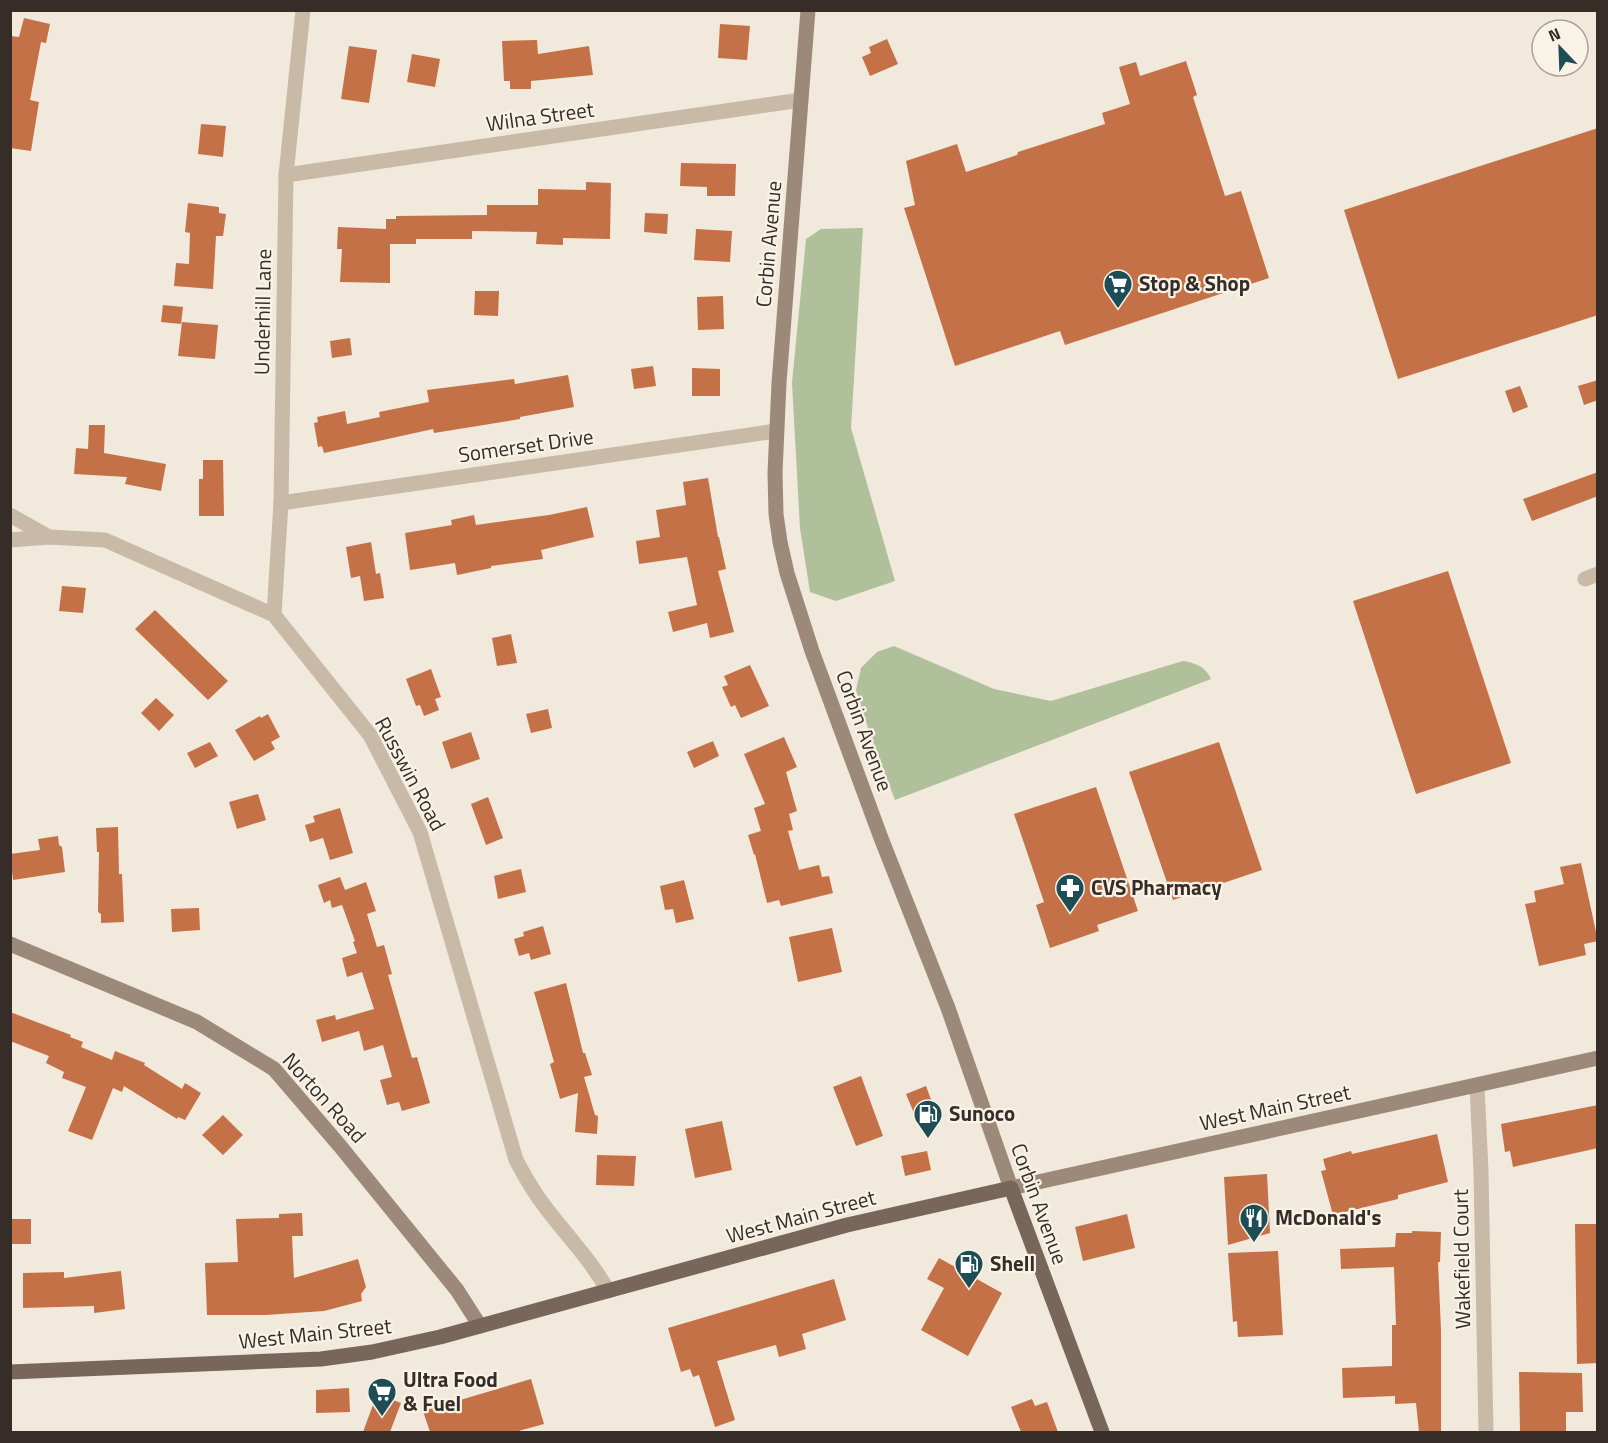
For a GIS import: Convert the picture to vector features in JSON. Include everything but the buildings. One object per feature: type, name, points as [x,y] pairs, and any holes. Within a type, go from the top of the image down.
[{"type":"main road","name":"Corbin Avenue","points":[[807,10],[774,473],[776,514],[787,573],[798,612],[881,838],[948,1008],[1011,1188],[1102,1432]]},
{"type":"main road","name":"Norton Road","points":[[10,944],[197,1022],[274,1069],[457,1290],[480,1326]]},
{"type":"main road","name":"West Main Street","points":[[10,1372],[321,1359],[400,1347],[863,1221],[1598,1058]]},
{"type":"street","name":"Underhill Lane","points":[[274,615],[281,503],[286,175],[303,10]]},
{"type":"street","name":"Wilna Street","points":[[286,175],[801,100]]},
{"type":"street","name":"Somerset Drive","points":[[281,503],[776,431]]},
{"type":"street","points":[[10,515],[49,537]]},
{"type":"street","name":"Russwin Road","points":[[10,540],[49,537],[105,540],[274,615],[370,735],[420,832],[516,1160],[530,1186],[586,1256],[608,1291]]},
{"type":"street","name":"Wakefield Court","points":[[1477,1085],[1481,1148],[1486,1432]]},
{"type":"green space","points":[[863,228],[851,428],[895,581],[836,601],[810,592],[800,528],[792,383],[806,239],[821,229]]},
{"type":"green space","points":[[894,646],[994,689],[1051,701],[1183,661],[1200,666],[1211,679],[895,800],[856,690],[861,668],[877,652]]},
{"type":"place","name":"Stop & Shop","points":[[1118,310]]},
{"type":"place","name":"CVS Pharmacy","points":[[1070,914]]},
{"type":"place","name":"Sunoco","points":[[928,1140]]},
{"type":"place","name":"McDonald's","points":[[1254,1244]]},
{"type":"place","name":"Shell","points":[[969,1290]]},
{"type":"place","name":"Ultra Food & Fuel","points":[[382,1418]]}]
